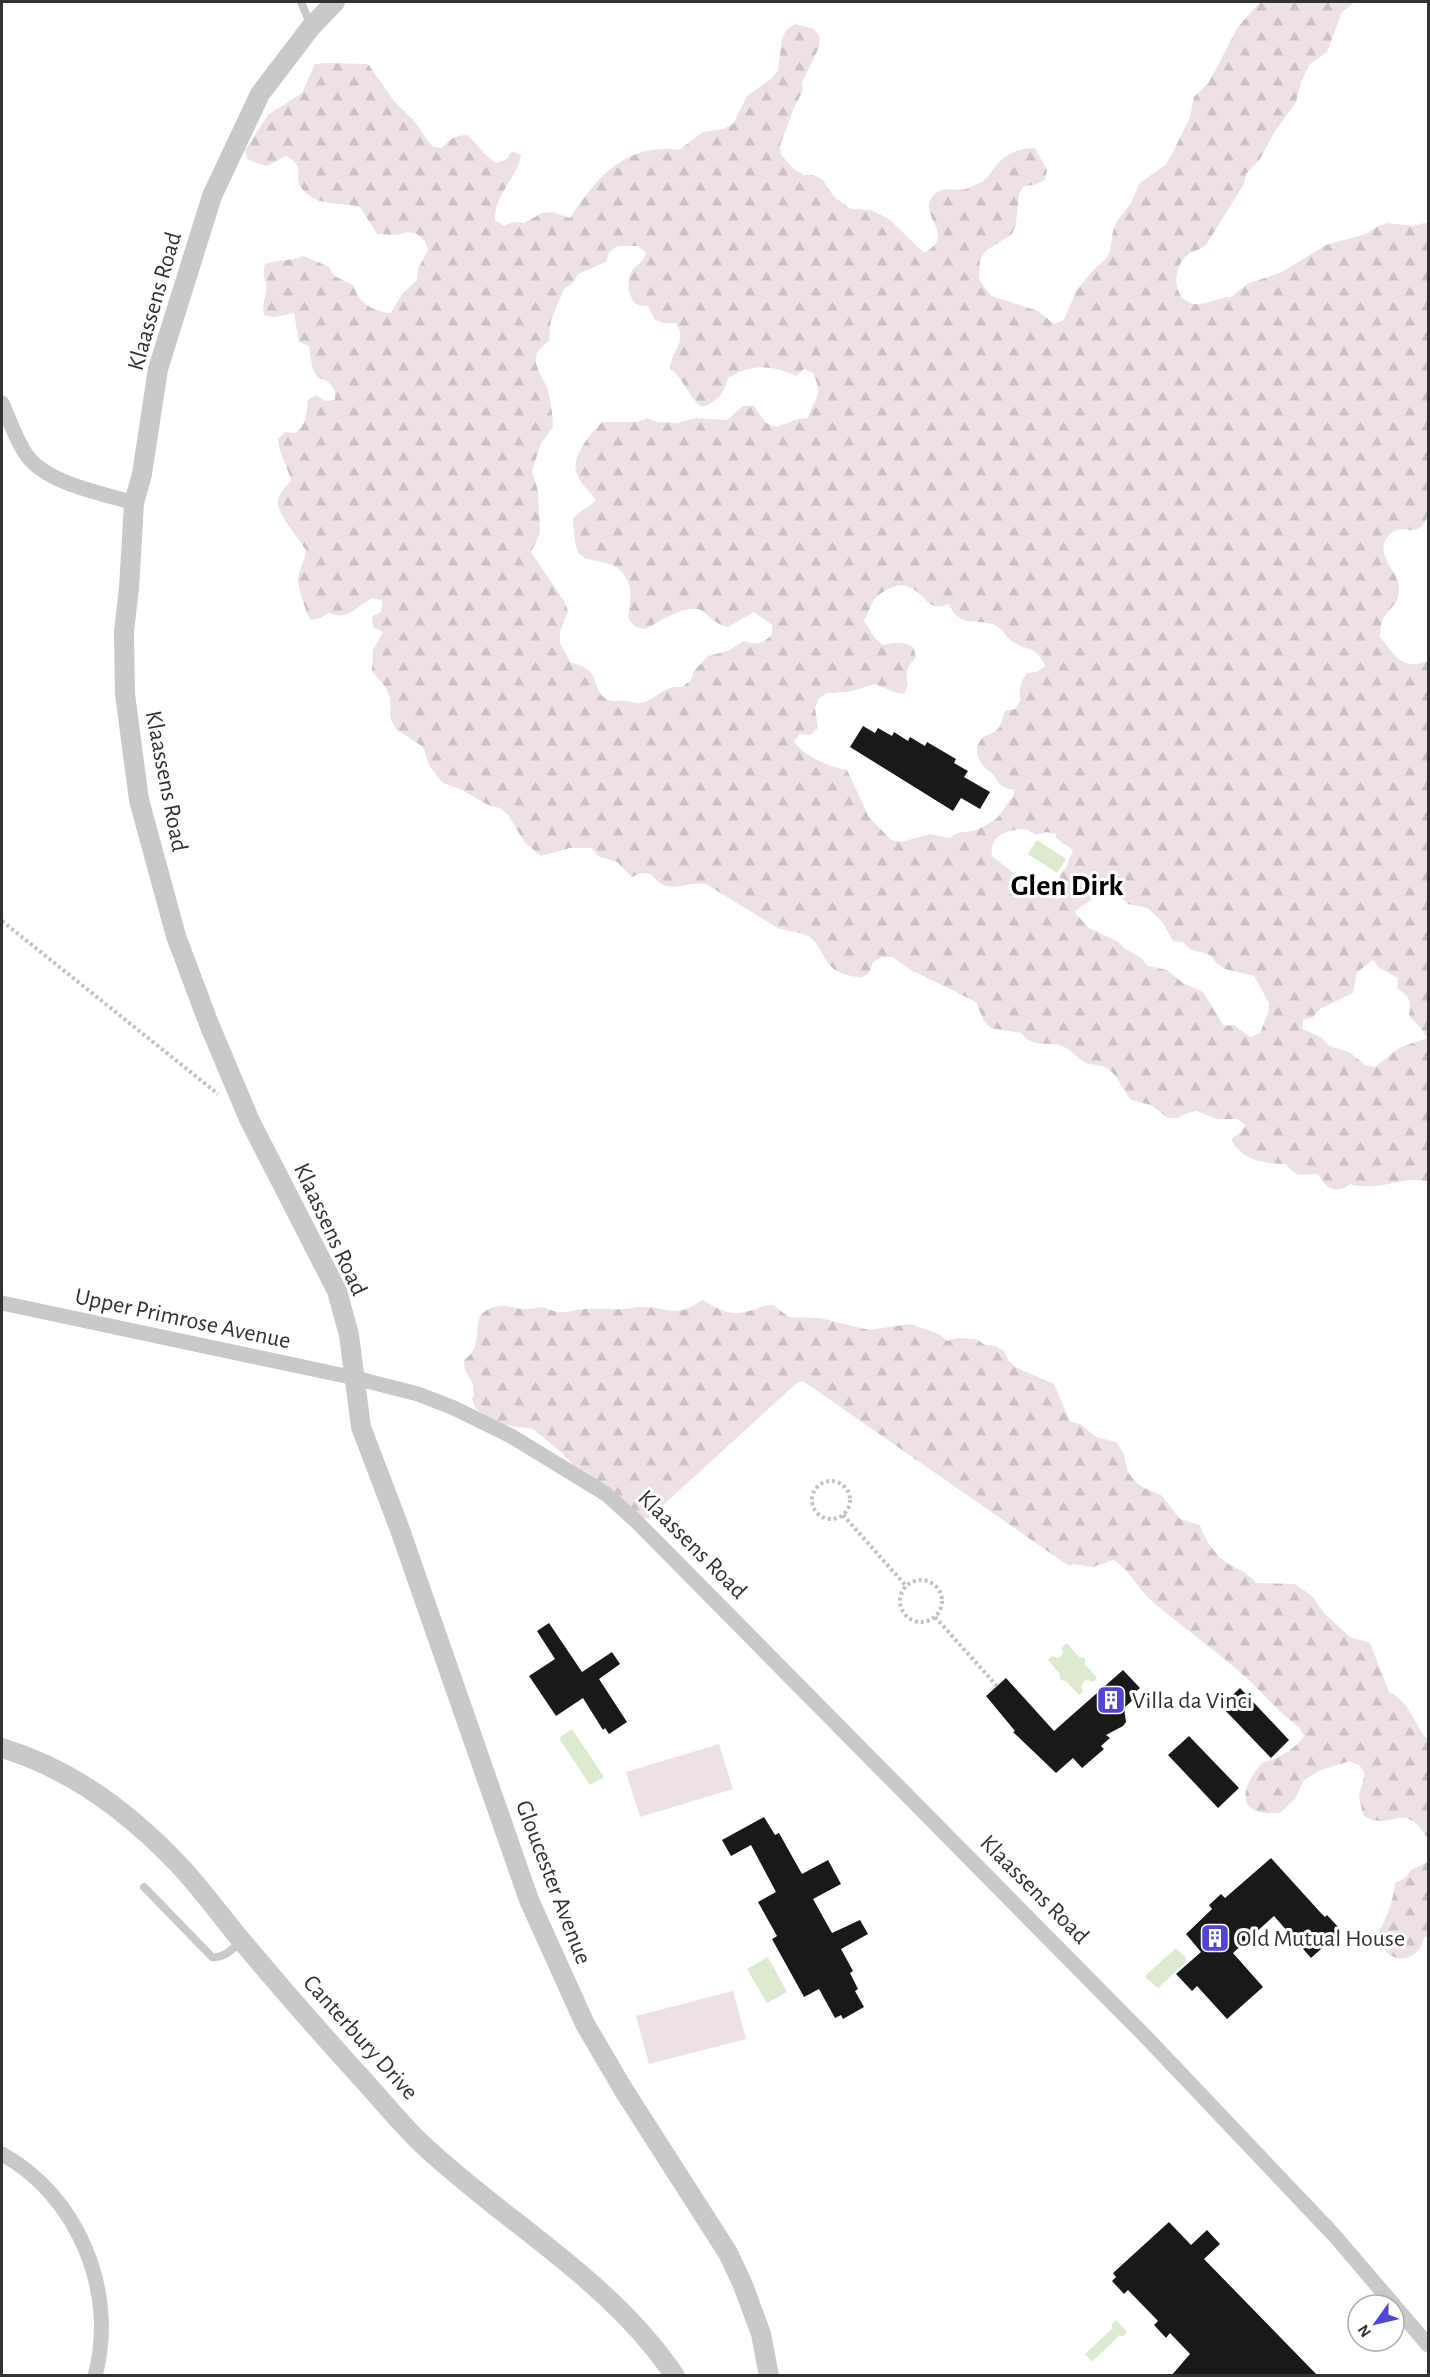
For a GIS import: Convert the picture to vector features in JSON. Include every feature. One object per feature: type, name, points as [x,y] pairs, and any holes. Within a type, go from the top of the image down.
[{"type":"street","name":"Klaassens Road","points":[[335,2],[311,27],[260,93],[212,196],[158,369],[142,474],[134,503],[124,632],[125,694],[139,800],[176,936],[249,1119],[337,1291],[349,1335],[355,1378],[418,1394],[454,1408],[511,1436],[606,1494],[636,1521],[1146,2037],[1334,2235],[1428,2345]]},
{"type":"street","points":[[2,403],[19,443],[29,459],[44,471],[62,481],[134,503]]},
{"type":"street","name":"Upper Primrose Avenue","points":[[2,1303],[355,1378]]},
{"type":"street","name":"Gloucester Avenue","points":[[355,1378],[362,1427],[369,1451],[403,1538],[529,1900],[585,2024],[623,2090],[728,2253],[743,2284],[760,2334],[769,2376]]},
{"type":"street","name":"Canterbury Drive","points":[[2,1749],[33,1758],[95,1791],[126,1814],[179,1865],[242,1941],[419,2142],[461,2180],[570,2265],[632,2321],[675,2376]]},
{"type":"street","points":[[2,2154],[24,2166],[60,2203],[82,2239],[98,2284],[99,2361],[95,2376]]},
{"type":"lane","points":[[301,2],[311,27]]},
{"type":"lane","points":[[144,1887],[212,1957],[219,1958],[242,1941]]},
{"type":"path","points":[[2,921],[221,1097]]},
{"type":"path","points":[[831,1481],[845,1487],[850,1502],[843,1515],[829,1520],[816,1513],[811,1499],[817,1486],[831,1481]]},
{"type":"path","points":[[843,1515],[907,1587]]},
{"type":"path","points":[[919,1581],[932,1583],[940,1593],[942,1606],[935,1617],[917,1622],[906,1615],[901,1604],[903,1591],[919,1581]]},
{"type":"path","points":[[935,1617],[997,1686]]},
{"type":"green space","points":[[1260,2],[1355,2],[1342,12],[1327,52],[1310,64],[1301,82],[1296,102],[1274,133],[1260,159],[1246,174],[1244,184],[1206,245],[1188,254],[1181,262],[1177,284],[1182,297],[1187,302],[1195,304],[1231,297],[1247,284],[1282,272],[1326,245],[1366,234],[1388,223],[1413,226],[1428,222],[1428,516],[1419,528],[1400,529],[1390,534],[1385,541],[1384,554],[1397,580],[1399,592],[1397,600],[1383,619],[1380,637],[1405,663],[1419,664],[1428,661],[1428,1182],[1410,1180],[1370,1186],[1350,1184],[1340,1189],[1332,1189],[1318,1174],[1300,1175],[1293,1172],[1286,1164],[1262,1162],[1241,1152],[1231,1139],[1246,1125],[1237,1119],[1217,1119],[1197,1111],[1178,1118],[1168,1118],[1151,1105],[1131,1100],[1109,1069],[1087,1063],[1059,1045],[1035,1043],[1021,1033],[991,1028],[984,1021],[976,1002],[909,969],[893,957],[882,957],[873,962],[869,973],[861,978],[847,975],[830,966],[816,943],[808,936],[776,927],[706,884],[671,887],[664,885],[651,874],[641,873],[632,877],[617,862],[598,856],[591,848],[570,848],[541,856],[525,843],[508,815],[500,808],[490,806],[462,790],[443,783],[430,767],[423,747],[396,729],[391,720],[390,698],[386,688],[372,671],[373,650],[383,632],[373,627],[372,616],[381,612],[383,601],[373,598],[348,614],[329,613],[310,620],[298,581],[306,550],[284,519],[278,505],[280,495],[291,480],[278,439],[285,432],[295,433],[299,430],[305,419],[308,400],[316,395],[325,401],[335,400],[335,390],[327,381],[317,377],[312,367],[309,346],[299,342],[294,313],[274,317],[264,315],[266,288],[263,272],[265,264],[304,256],[329,267],[334,276],[353,285],[362,301],[367,305],[378,311],[391,313],[402,294],[417,280],[418,269],[428,250],[425,241],[417,234],[408,232],[398,235],[377,234],[360,207],[323,202],[309,195],[298,181],[296,164],[286,156],[267,166],[248,160],[245,150],[268,115],[302,93],[315,64],[368,64],[394,101],[416,123],[434,147],[442,148],[453,138],[468,135],[496,163],[506,160],[512,151],[521,155],[519,164],[498,202],[495,220],[504,226],[513,222],[524,223],[542,213],[552,212],[570,218],[591,189],[614,166],[643,152],[660,149],[679,150],[703,132],[723,129],[733,124],[747,96],[772,78],[778,70],[782,39],[786,30],[795,24],[814,29],[820,37],[819,47],[802,83],[803,90],[780,145],[781,155],[795,170],[823,180],[834,197],[851,209],[871,210],[889,219],[924,253],[934,246],[938,239],[929,204],[936,193],[943,190],[966,189],[985,180],[999,162],[1008,155],[1023,149],[1035,148],[1047,170],[1045,180],[1024,186],[1019,194],[1016,225],[1012,234],[987,250],[980,259],[979,279],[991,296],[1038,311],[1054,324],[1064,320],[1076,291],[1105,260],[1110,251],[1117,221],[1131,203],[1139,184],[1165,165],[1171,156],[1190,117],[1194,97],[1209,82],[1238,27]],"holes":[[[618,246],[638,246],[646,253],[631,272],[629,293],[638,305],[648,306],[655,320],[675,323],[679,329],[680,340],[670,368],[702,407],[720,396],[728,378],[753,368],[770,368],[796,376],[804,369],[813,373],[818,388],[817,397],[808,418],[776,427],[766,423],[754,406],[743,406],[727,420],[696,418],[677,423],[657,422],[647,418],[638,422],[602,422],[583,445],[577,459],[576,472],[596,500],[573,519],[577,549],[588,559],[610,564],[623,573],[630,587],[629,620],[636,627],[646,629],[675,614],[691,609],[698,609],[717,623],[728,627],[754,612],[772,625],[772,635],[765,640],[759,643],[744,641],[728,651],[708,656],[694,671],[691,680],[682,687],[669,688],[651,699],[638,703],[612,701],[604,698],[589,670],[571,663],[560,643],[560,632],[568,611],[564,601],[531,552],[540,533],[538,491],[532,471],[541,443],[553,427],[549,394],[537,367],[536,357],[542,346],[549,341],[551,320],[564,289],[573,283],[578,274],[606,262],[609,252]],[[898,585],[908,587],[934,606],[949,604],[957,616],[962,619],[996,625],[1013,642],[1035,652],[1045,666],[1037,672],[1027,673],[1020,686],[1020,701],[1015,709],[1005,711],[998,729],[985,736],[978,744],[977,754],[981,763],[1000,785],[1014,790],[1014,796],[999,816],[978,829],[950,838],[930,834],[901,842],[891,840],[869,817],[847,770],[818,760],[804,752],[794,742],[800,734],[810,735],[818,728],[815,708],[819,698],[827,693],[848,692],[875,684],[904,694],[908,684],[906,676],[908,669],[916,657],[913,647],[898,643],[883,645],[875,638],[864,621],[875,598]],[[1018,829],[1028,830],[1036,835],[1046,832],[1056,834],[1056,838],[1073,850],[1066,868],[1059,875],[1066,894],[1058,899],[1053,898],[1022,883],[1016,875],[992,856],[993,844],[1002,834]],[[1105,882],[1128,904],[1148,908],[1163,923],[1173,941],[1183,942],[1190,949],[1210,955],[1225,969],[1254,976],[1269,1003],[1268,1013],[1260,1033],[1250,1037],[1234,1025],[1224,1026],[1203,992],[1183,983],[1167,970],[1148,966],[1141,958],[1117,941],[1089,928],[1075,913],[1089,901],[1100,885]],[[1373,960],[1379,968],[1398,978],[1397,989],[1407,996],[1410,1003],[1409,1015],[1427,1038],[1399,1048],[1375,1067],[1365,1065],[1349,1052],[1329,1046],[1322,1038],[1303,1029],[1303,1020],[1313,1017],[1320,1009],[1353,993],[1357,972]]]},
{"type":"green space","points":[[703,1300],[734,1313],[773,1305],[789,1317],[820,1318],[869,1330],[910,1324],[939,1334],[947,1341],[957,1338],[976,1339],[985,1345],[995,1346],[1004,1351],[1009,1361],[1017,1368],[1054,1384],[1070,1421],[1080,1424],[1096,1437],[1116,1442],[1123,1452],[1128,1472],[1134,1480],[1142,1487],[1161,1495],[1180,1519],[1200,1525],[1209,1544],[1224,1561],[1245,1573],[1256,1583],[1295,1584],[1312,1596],[1324,1613],[1350,1637],[1370,1643],[1389,1692],[1407,1707],[1428,1740],[1428,1838],[1414,1821],[1400,1818],[1377,1821],[1363,1815],[1359,1795],[1365,1774],[1360,1766],[1350,1761],[1321,1770],[1304,1780],[1295,1799],[1280,1813],[1255,1810],[1246,1799],[1249,1782],[1263,1762],[1280,1756],[1301,1740],[1304,1736],[1299,1727],[1231,1664],[1154,1603],[1119,1564],[1113,1560],[1093,1567],[1073,1564],[1069,1566],[803,1381],[798,1382],[649,1518],[643,1518],[634,1513],[574,1466],[533,1429],[497,1424],[476,1409],[472,1399],[473,1384],[465,1370],[464,1360],[475,1347],[482,1314],[493,1307],[527,1309],[543,1307],[555,1312],[643,1307],[678,1311]]},
{"type":"green space","points":[[719,1744],[733,1789],[640,1817],[626,1772]]},
{"type":"green space","points":[[1428,1862],[1428,1936],[1424,1938],[1416,1953],[1410,1957],[1397,1958],[1385,1950],[1378,1932],[1389,1909],[1395,1883],[1405,1878],[1411,1870]]},
{"type":"green space","points":[[733,1991],[746,2039],[649,2064],[636,2016]]},
{"type":"shaded area","points":[[1037,840],[1066,859],[1057,873],[1028,854]]},
{"type":"shaded area","points":[[1067,1643],[1079,1657],[1085,1658],[1085,1664],[1097,1678],[1093,1682],[1084,1681],[1081,1687],[1083,1691],[1079,1695],[1066,1681],[1060,1680],[1060,1674],[1048,1660],[1052,1656],[1058,1658],[1063,1654],[1062,1647]]},
{"type":"shaded area","points":[[572,1729],[604,1777],[590,1785],[559,1738]]},
{"type":"shaded area","points":[[1175,1949],[1186,1958],[1186,1962],[1158,1988],[1146,1978],[1146,1975]]},
{"type":"shaded area","points":[[768,1957],[787,1992],[767,2003],[747,1969]]},
{"type":"shaded area","points":[[1116,2320],[1127,2332],[1122,2337],[1120,2335],[1092,2362],[1085,2354],[1113,2328],[1111,2325]]},
{"type":"building","points":[[863,726],[875,733],[878,728],[892,736],[894,732],[908,741],[910,737],[925,746],[927,742],[956,759],[954,763],[968,771],[964,777],[990,792],[980,809],[961,798],[953,811],[850,747]]},
{"type":"building","points":[[549,1623],[582,1672],[612,1652],[620,1664],[599,1679],[627,1722],[609,1734],[605,1728],[603,1730],[583,1698],[556,1716],[529,1676],[555,1659],[537,1631]]},
{"type":"building","name":"Villa da Vinci","points":[[1123,1670],[1140,1688],[1133,1694],[1135,1698],[1124,1708],[1126,1722],[1106,1735],[1110,1738],[1101,1746],[1104,1749],[1082,1768],[1073,1758],[1056,1773],[1013,1732],[1015,1731],[986,1696],[1006,1678],[1054,1731]]},
{"type":"building","points":[[1240,1688],[1289,1740],[1271,1758],[1221,1706]]},
{"type":"building","points":[[1189,1736],[1239,1788],[1218,1808],[1168,1755]]},
{"type":"building","points":[[764,1817],[775,1835],[779,1833],[802,1874],[828,1860],[841,1884],[813,1899],[832,1933],[860,1920],[868,1934],[841,1949],[853,1971],[850,1973],[858,1989],[855,1991],[864,2007],[843,2019],[841,2015],[835,2018],[819,1989],[804,1997],[772,1939],[777,1936],[758,1902],[776,1892],[751,1845],[731,1856],[722,1840]]},
{"type":"building","name":"Old Mutual House","points":[[1271,1858],[1320,1912],[1325,1917],[1327,1915],[1340,1929],[1339,1933],[1311,1958],[1274,1916],[1233,1953],[1263,1987],[1227,2019],[1197,1986],[1192,1991],[1176,1974],[1201,1952],[1186,1934],[1212,1909],[1209,1905],[1221,1894],[1225,1898]]},
{"type":"building","points":[[1169,2222],[1191,2245],[1207,2230],[1220,2244],[1204,2259],[1318,2376],[1171,2376],[1190,2354],[1170,2333],[1166,2338],[1154,2325],[1158,2321],[1128,2290],[1124,2294],[1112,2281],[1116,2277],[1113,2273]]},
{"type":"place","name":"Villa da Vinci","points":[[1111,1700]]},
{"type":"place","name":"Old Mutual House","points":[[1215,1938]]},
{"type":"district","name":"Glen Dirk","points":[[1067,885]]}]
